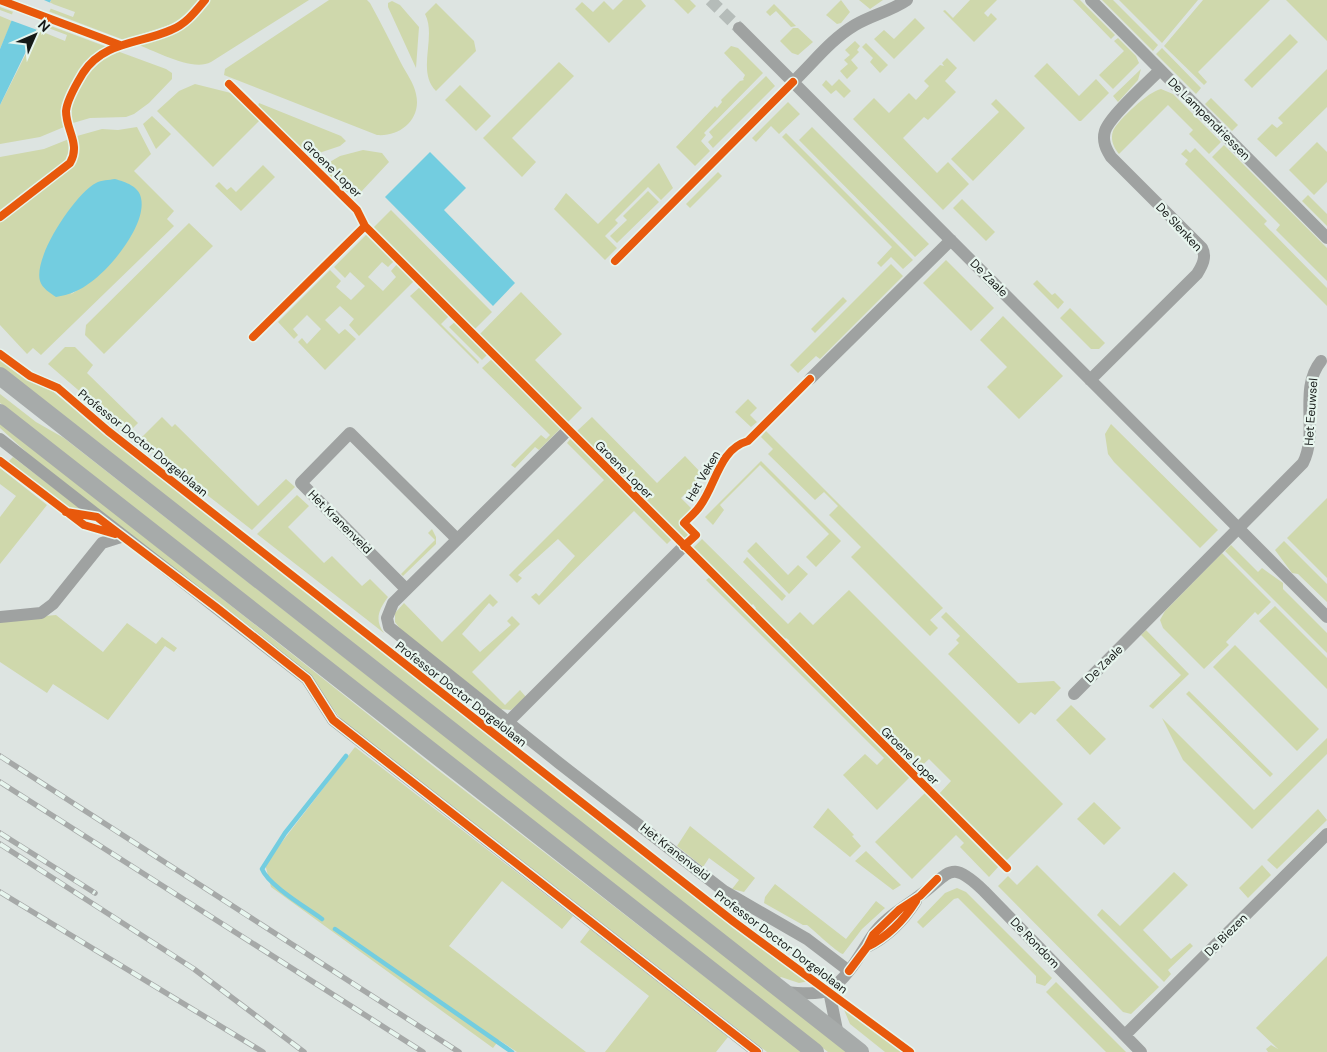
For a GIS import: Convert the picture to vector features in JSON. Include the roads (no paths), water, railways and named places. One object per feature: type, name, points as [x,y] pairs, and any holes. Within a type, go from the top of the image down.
[{"type":"main road","points":[[0,376],[860,1052]]},
{"type":"main road","points":[[0,413],[815,1052]]},
{"type":"street","points":[[793,82],[814,62],[821,58],[831,45],[856,25],[889,11],[907,0]]},
{"type":"street","name":"De Lampendriessen","points":[[1091,0],[1327,238]]},
{"type":"street","name":"De Zaale","points":[[739,28],[1327,618]]},
{"type":"street","name":"De Slenken","points":[[1090,380],[1197,274],[1203,263],[1204,252],[1202,248],[1111,157],[1104,145],[1107,125],[1160,70]]},
{"type":"street","points":[[810,379],[951,240]]},
{"type":"street","name":"Het Eeuwsel","points":[[1239,528],[1298,469],[1306,457],[1309,443],[1312,378],[1321,361]]},
{"type":"street","name":"Het Kranenveld","points":[[568,430],[406,589],[389,610],[386,622],[392,630],[724,891],[807,939],[849,971]]},
{"type":"street","name":"Het Kranenveld","points":[[406,589],[301,483],[350,434],[457,539]]},
{"type":"street","points":[[0,439],[307,680],[333,720],[758,1052]]},
{"type":"street","name":"De Zaale","points":[[1074,694],[1239,528]]},
{"type":"street","points":[[0,617],[42,613],[53,604],[102,544],[124,536]]},
{"type":"street","points":[[508,722],[684,546]]},
{"type":"street","name":"De Biezen","points":[[1124,1035],[1327,834]]},
{"type":"street","name":"De Rondom","points":[[829,991],[849,971],[867,947],[884,937],[908,912],[920,896],[946,873],[956,872],[969,877],[1141,1052]]},
{"type":"street","points":[[784,992],[829,991],[838,1035]]},
{"type":"water","points":[[20,0],[51,0],[0,105],[0,49]]},
{"type":"water","points":[[430,152],[466,188],[444,210],[515,283],[493,306],[385,197]]},
{"type":"water","points":[[115,179],[131,185],[140,194],[141,208],[139,220],[133,232],[117,256],[99,275],[79,290],[56,297],[44,288],[40,281],[43,257],[49,242],[67,213],[87,189],[98,182]]},
{"type":"waterway","points":[[322,919],[280,889],[262,869],[285,833],[346,756]]},
{"type":"waterway","points":[[335,929],[512,1052]]},
{"type":"tunnel","points":[[710,0],[739,28]]},
{"type":"railway","points":[[0,756],[459,1052]]},
{"type":"railway","points":[[0,782],[423,1052]]},
{"type":"railway","points":[[0,833],[95,893]]},
{"type":"railway","points":[[0,844],[194,969],[304,1052]]},
{"type":"railway","points":[[0,892],[263,1052]]}]
